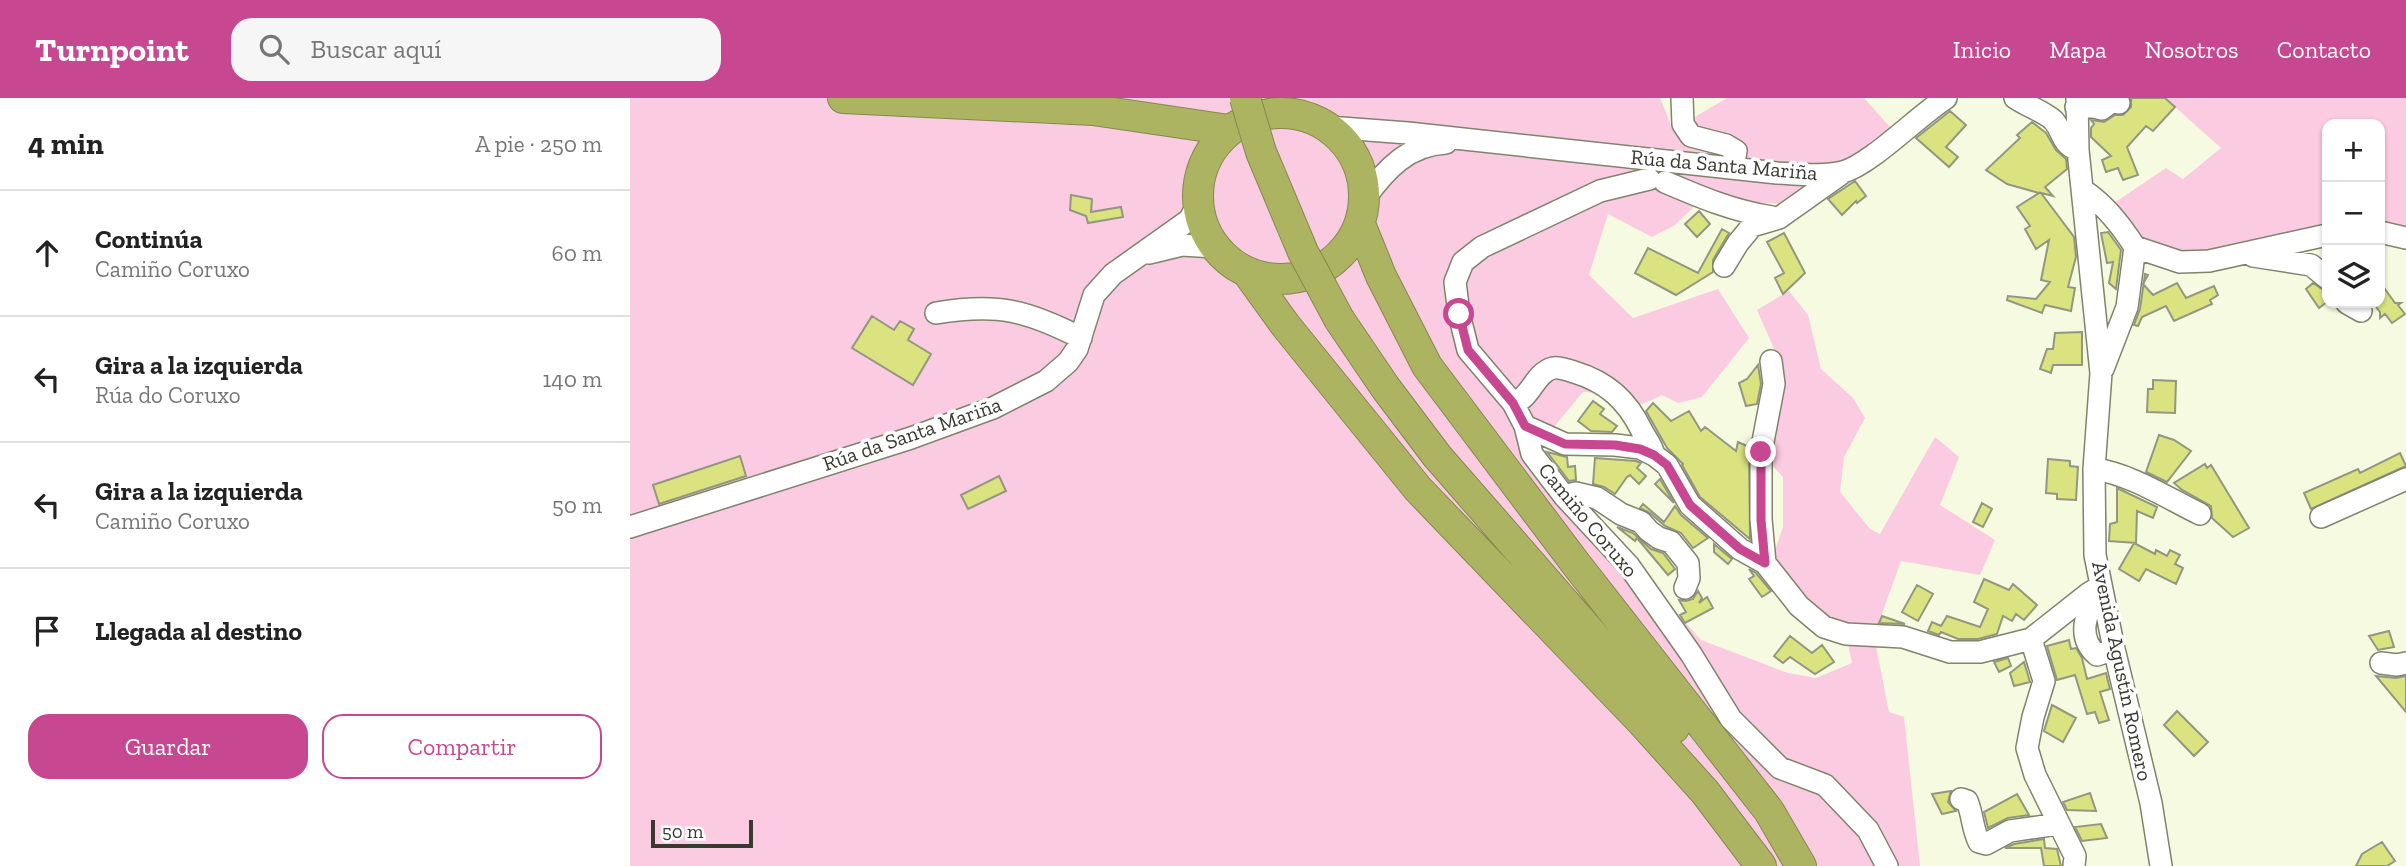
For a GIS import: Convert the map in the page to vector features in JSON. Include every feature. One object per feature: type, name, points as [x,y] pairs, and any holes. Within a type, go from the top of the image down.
[{"type":"highway","points":[[843,98],[1093,110],[1229,130]]},
{"type":"highway","points":[[1245,98],[1261,152],[1303,252],[1339,319],[1385,387],[1437,456],[1729,792],[1787,866]]},
{"type":"highway","points":[[1093,110],[1173,136],[1197,151],[1205,162]]},
{"type":"highway","points":[[1266,114],[1306,116],[1328,127],[1345,142],[1357,161],[1364,182],[1362,211],[1347,248],[1323,268],[1304,276],[1284,279],[1247,272],[1231,262],[1215,247],[1204,227],[1199,203],[1199,183],[1205,162],[1214,146],[1229,130],[1266,114]]},
{"type":"highway","points":[[1362,211],[1381,276],[1427,366],[1576,564],[1769,811],[1801,866]]},
{"type":"highway","points":[[1247,272],[1286,326],[1418,489],[1705,792],[1761,866]]},
{"type":"street","points":[[1682,98],[1683,124],[1691,136],[1726,145],[1735,151],[1733,168]]},
{"type":"street","name":"Rúa da Santa Mariña","points":[[1328,127],[1777,173],[1822,175],[1846,171],[1874,154],[1929,109],[1947,98]]},
{"type":"street","points":[[2015,98],[2048,116],[2055,123],[2064,141],[2071,148],[2078,150]]},
{"type":"street","points":[[2076,102],[2102,109],[2115,99],[2119,103]]},
{"type":"street","name":"Avenida Agustín Romero","points":[[2076,102],[2078,150],[2101,373],[2094,469],[2095,555],[2114,649],[2151,803],[2161,866]]},
{"type":"street","name":"Rúa da Santa Mariña","points":[[1362,211],[1379,178],[1399,158],[1436,144],[1478,142]]},
{"type":"street","points":[[1640,158],[1643,171],[1657,181],[1744,213],[1779,218]]},
{"type":"street","points":[[1657,181],[1676,171],[1678,162]]},
{"type":"street","points":[[1724,267],[1752,226],[1779,218],[1846,171]]},
{"type":"street","name":"Camiño Coruxo","points":[[1657,181],[1600,191],[1482,247],[1463,262],[1455,282],[1468,350],[1513,403],[1525,426],[1532,454],[1564,496],[1629,566],[1691,654],[1731,719],[1780,768],[1825,785],[1868,830],[1887,866]]},
{"type":"street","points":[[2083,190],[2111,214],[2134,247],[2180,262],[2209,261],[2322,236]]},
{"type":"street","name":"Rúa da Santa Mariña","points":[[630,527],[911,438],[992,408],[1046,382],[1068,362],[1077,349],[1094,295],[1113,274],[1189,220],[1199,203]]},
{"type":"street","points":[[2385,233],[2406,237]]},
{"type":"street","name":"Rúa da Santa Mariña","points":[[1131,261],[1161,249],[1182,245],[1215,247]]},
{"type":"street","points":[[2101,373],[2127,307],[2134,247]]},
{"type":"street","points":[[2245,253],[2311,264],[2322,274]]},
{"type":"street","points":[[936,313],[987,307],[1018,312],[1050,322],[1081,338]]},
{"type":"street","points":[[1765,563],[1761,520],[1761,452],[1774,384],[1771,361]]},
{"type":"street","points":[[1513,403],[1520,402],[1543,373],[1553,368],[1567,369],[1589,377],[1605,386],[1629,406],[1652,446],[1654,455]]},
{"type":"street","points":[[1525,426],[1565,444],[1615,445],[1640,449],[1654,455],[1667,465],[1690,505],[1740,549],[1765,563],[1799,606],[1824,627],[1846,634],[1903,637],[1950,652],[1980,652],[2031,639],[2101,586]]},
{"type":"street","points":[[2094,469],[2105,470],[2130,480],[2200,514]]},
{"type":"street","points":[[2321,517],[2406,479]]},
{"type":"street","points":[[1564,496],[1576,493],[1597,498],[1621,514],[1641,522],[1659,538],[1671,542],[1688,563],[1689,578],[1685,588]]},
{"type":"street","points":[[2031,639],[2044,681],[2027,748],[2035,775],[2058,824],[2069,840],[2075,856],[2074,866]]},
{"type":"street","points":[[2381,663],[2406,663]]},
{"type":"street","points":[[1961,799],[1967,801],[1970,807],[1973,830],[1979,842],[1986,844],[2010,831],[2058,824]]},
{"type":"shaded area","points":[[630,98],[1660,98],[1673,130],[1727,98],[1864,98],[1897,135],[1797,205],[1748,202],[1709,192],[1675,225],[1652,237],[1608,214],[1589,275],[1633,318],[1718,289],[1749,338],[1702,397],[1678,403],[1662,395],[1629,407],[1616,405],[1594,394],[1583,392],[1553,428],[1544,429],[1533,455],[1701,640],[1788,673],[1816,678],[1852,663],[1846,634],[1780,574],[1774,553],[1783,527],[1783,477],[1773,466],[1768,450],[1778,358],[1757,310],[1789,291],[1808,315],[1821,369],[1853,398],[1865,418],[1844,457],[1840,492],[1870,529],[1880,534],[1935,437],[1959,457],[1940,505],[1995,540],[1980,575],[1901,561],[1874,636],[1889,712],[1904,717],[1920,866],[630,866]]},
{"type":"shaded area","points":[[2165,98],[2406,98],[2406,240],[2385,237],[2385,119],[2322,119],[2322,230],[2209,261],[2143,244],[2114,203],[2166,168],[2183,179],[2221,148]]},
{"type":"building","points":[[2131,98],[2165,98],[2175,107],[2153,131],[2146,126],[2127,147],[2138,175],[2123,180],[2118,168],[2106,172],[2102,160],[2111,156],[2091,137],[2094,124],[2091,120],[2104,122],[2115,115],[2123,115],[2131,107]]},
{"type":"building","points":[[1950,111],[1966,125],[1946,147],[1958,157],[1949,167],[1916,138]]},
{"type":"building","points":[[2032,122],[2046,133],[2056,150],[2066,159],[2067,169],[2045,187],[2053,196],[2041,193],[2074,237],[2076,257],[2068,287],[2075,288],[2071,311],[2045,305],[2042,313],[2007,300],[2008,296],[2036,299],[2050,282],[2041,280],[2049,240],[2036,249],[2025,229],[2030,226],[2017,207],[2039,193],[2007,184],[1986,170],[2020,138],[2017,135]]},
{"type":"building","points":[[1855,181],[1866,196],[1857,203],[1856,201],[1842,215],[1828,199]]},
{"type":"building","points":[[1071,195],[1092,199],[1091,212],[1121,207],[1123,217],[1088,223],[1086,216],[1070,210]]},
{"type":"building","points":[[1699,211],[1710,224],[1697,237],[1685,224]]},
{"type":"building","points":[[1722,229],[1729,233],[1713,260],[1713,272],[1676,295],[1635,273],[1648,248],[1698,273]]},
{"type":"building","points":[[2108,232],[2121,250],[2116,289],[2109,283],[2113,262],[2107,263],[2101,233]]},
{"type":"building","points":[[1784,233],[1805,273],[1783,294],[1775,278],[1784,273],[1767,242]]},
{"type":"building","points":[[2177,283],[2186,298],[2214,286],[2218,295],[2210,300],[2212,304],[2174,321],[2166,306],[2142,317],[2138,326],[2134,325],[2140,309],[2143,285],[2153,295]]},
{"type":"building","points":[[2313,283],[2322,289],[2322,306],[2319,308],[2306,289]]},
{"type":"building","points":[[2385,289],[2395,303],[2401,303],[2398,305],[2405,314],[2392,323],[2385,314],[2380,318],[2377,308],[2385,308]]},
{"type":"building","points":[[872,316],[894,330],[900,321],[914,329],[908,340],[931,354],[913,385],[852,348]]},
{"type":"building","points":[[2082,332],[2082,365],[2053,365],[2051,373],[2040,369],[2047,349],[2053,349],[2055,333]]},
{"type":"building","points":[[1758,365],[1761,384],[1757,404],[1746,406],[1739,383],[1747,379]]},
{"type":"building","points":[[2153,380],[2176,381],[2175,413],[2147,412],[2148,389],[2153,389]]},
{"type":"building","points":[[1593,401],[1604,409],[1600,414],[1617,426],[1612,432],[1591,431],[1578,421]]},
{"type":"building","points":[[1653,403],[1671,421],[1689,411],[1701,431],[1705,427],[1736,451],[1738,442],[1749,447],[1750,539],[1700,497],[1683,464],[1667,448],[1646,411]]},
{"type":"building","points":[[2159,435],[2174,440],[2191,451],[2167,482],[2146,472]]},
{"type":"building","points":[[1547,452],[1567,457],[1568,467],[1575,466],[1576,480],[1569,481]]},
{"type":"building","points":[[2400,453],[2406,466],[2311,509],[2304,493],[2358,469],[2360,473]]},
{"type":"building","points":[[740,456],[746,476],[659,504],[653,485]]},
{"type":"building","points":[[1595,458],[1636,461],[1641,463],[1637,468],[1646,476],[1639,484],[1630,475],[1615,494],[1593,484]]},
{"type":"building","points":[[2048,459],[2070,461],[2070,466],[2078,467],[2076,500],[2057,499],[2057,494],[2046,493]]},
{"type":"building","points":[[2205,464],[2207,468],[2211,465],[2249,528],[2233,537],[2212,518],[2211,506],[2174,483]]},
{"type":"building","points":[[999,476],[1006,491],[968,509],[961,495]]},
{"type":"building","points":[[1660,479],[1674,503],[1655,484]]},
{"type":"building","points":[[2117,488],[2157,507],[2153,518],[2137,511],[2136,543],[2109,541],[2110,524],[2117,522]]},
{"type":"building","points":[[1982,503],[1992,509],[1983,527],[1973,522]]},
{"type":"building","points":[[1643,504],[1664,522],[1675,506],[1681,515],[1708,538],[1693,548],[1681,533],[1665,526],[1640,508]]},
{"type":"building","points":[[1617,527],[1633,533],[1651,549],[1663,553],[1675,569],[1668,575],[1637,538],[1635,541]]},
{"type":"building","points":[[2134,543],[2155,554],[2156,550],[2167,556],[2170,550],[2180,555],[2175,564],[2183,568],[2176,584],[2146,569],[2139,581],[2119,569]]},
{"type":"building","points":[[1714,544],[1732,559],[1728,564],[1714,552]]},
{"type":"building","points":[[1749,569],[1756,573],[1771,591],[1762,597],[1749,579],[1754,576]]},
{"type":"building","points":[[1984,579],[2009,590],[2013,584],[2037,605],[2024,620],[2016,614],[2012,621],[2003,616],[1997,634],[1978,639],[1958,639],[1941,632],[1939,635],[1928,631],[1932,622],[1941,626],[1947,616],[1980,627],[1988,609],[1974,602]]},
{"type":"building","points":[[1917,585],[1933,594],[1918,621],[1902,612]]},
{"type":"building","points":[[1698,591],[1702,598],[1699,603],[1707,597],[1713,608],[1685,623],[1680,615],[1686,612],[1679,600],[1693,599]]},
{"type":"building","points":[[1882,616],[1905,624],[1879,623]]},
{"type":"building","points":[[2389,631],[2394,647],[2378,650],[2369,636]]},
{"type":"building","points":[[1790,636],[1812,653],[1822,645],[1834,662],[1815,674],[1790,657],[1783,663],[1774,656]]},
{"type":"building","points":[[2069,640],[2071,649],[2076,648],[2082,658],[2087,679],[2106,673],[2110,689],[2100,692],[2109,720],[2099,723],[2095,712],[2087,714],[2075,675],[2057,680],[2047,646]]},
{"type":"building","points":[[2008,658],[2011,666],[1999,672],[1994,662]]},
{"type":"building","points":[[2024,662],[2030,682],[2014,686],[2010,673]]},
{"type":"building","points":[[2376,676],[2406,676],[2406,712]]},
{"type":"building","points":[[2052,705],[2076,718],[2063,742],[2044,731]]},
{"type":"building","points":[[2177,711],[2208,742],[2194,756],[2164,725]]},
{"type":"building","points":[[1951,791],[1948,802],[1956,811],[1942,814],[1932,794]]},
{"type":"building","points":[[2090,793],[2096,811],[2067,810],[2063,802]]},
{"type":"building","points":[[2017,794],[2029,815],[2008,818],[1988,828],[1984,812]]},
{"type":"building","points":[[2101,824],[2107,838],[2082,841],[2075,827]]},
{"type":"building","points":[[2044,839],[2045,848],[2057,849],[2061,866],[2044,866],[2041,848],[2005,848],[2014,844]]},
{"type":"building","points":[[2382,842],[2395,861],[2387,866],[2356,866],[2362,854]]},
{"type":"route","points":[[1459,314],[1468,350],[1513,403],[1525,426],[1565,444],[1615,445],[1640,449],[1654,455],[1667,465],[1690,505],[1740,549],[1765,563],[1761,520],[1761,452]]}]
